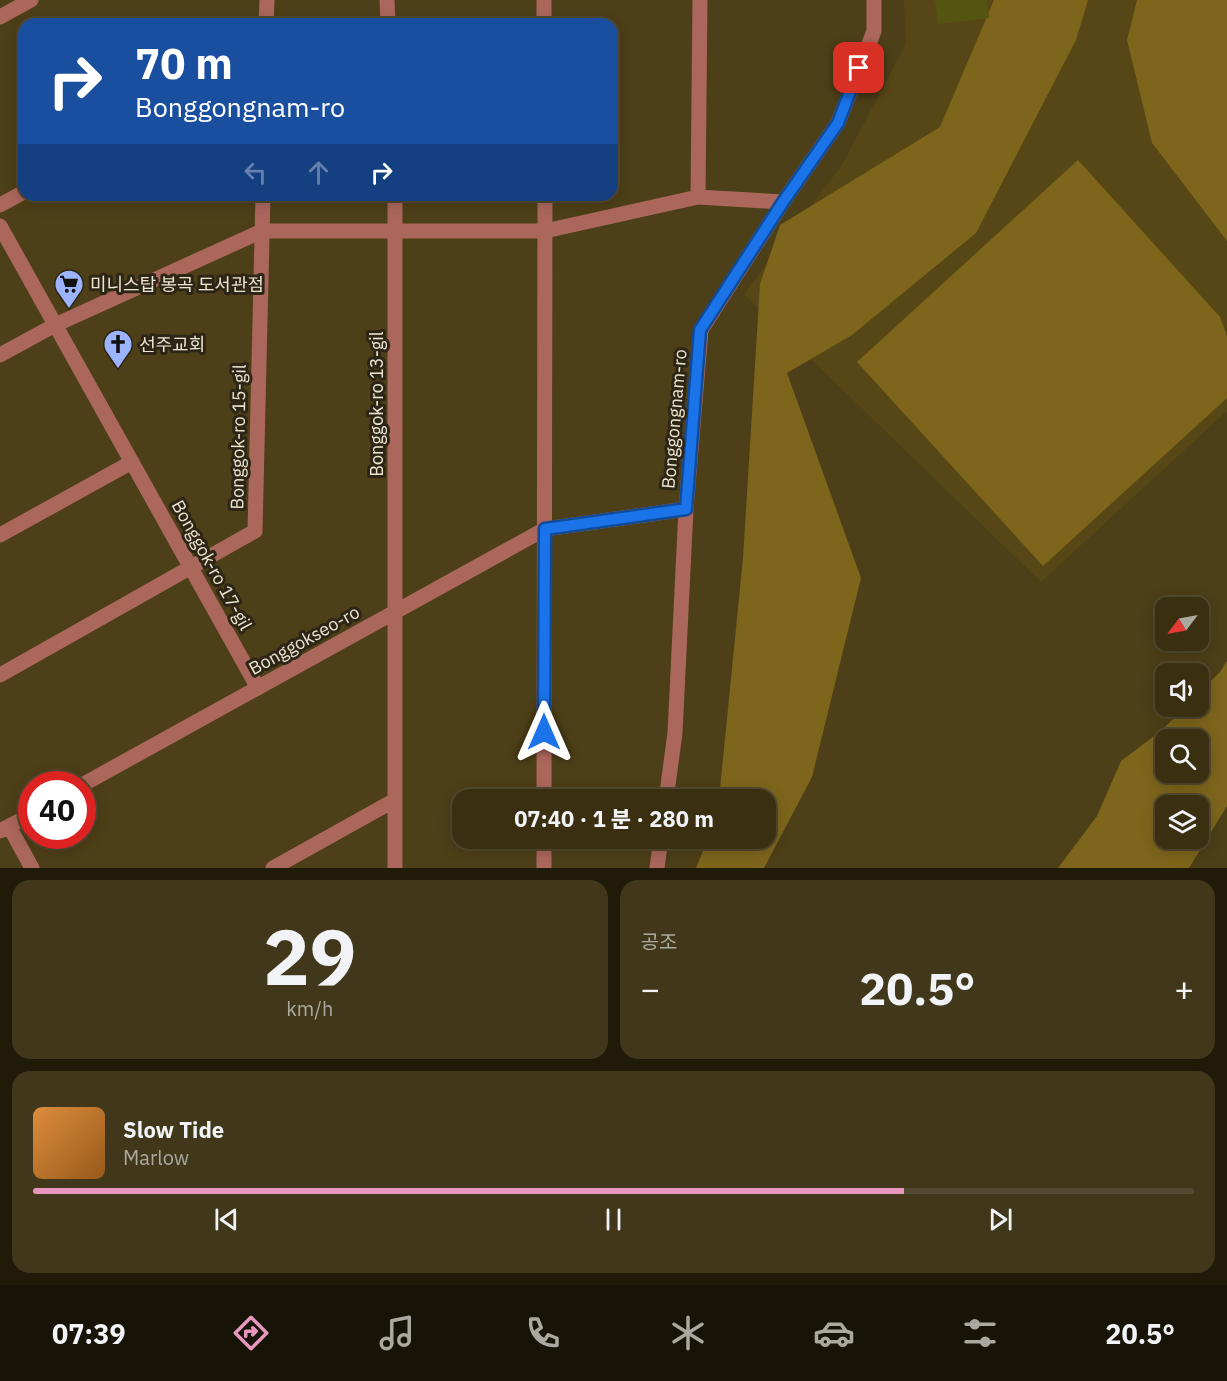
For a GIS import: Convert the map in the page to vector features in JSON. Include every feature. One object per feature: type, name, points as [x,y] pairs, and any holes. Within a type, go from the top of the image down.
[{"type":"street","points":[[0,17],[31,0]]},
{"type":"street","points":[[266,18],[267,0]]},
{"type":"street","points":[[387,0],[388,18]]},
{"type":"street","points":[[544,0],[544,18]]},
{"type":"street","points":[[698,197],[700,0]]},
{"type":"street","name":"Bonggongnam-ro","points":[[667,789],[675,733],[686,509],[700,330],[783,202],[838,123],[874,31],[874,0]]},
{"type":"street","points":[[0,205],[18,195]]},
{"type":"street","points":[[0,355],[55,325],[262,231],[545,231],[698,197],[783,202]]},
{"type":"street","name":"Bonggok-ro 15-gil","points":[[0,675],[255,531],[263,201]]},
{"type":"street","name":"Bonggok-ro 13-gil","points":[[395,201],[395,868]]},
{"type":"street","points":[[544,789],[545,201]]},
{"type":"street","name":"Bonggok-ro 17-gil","points":[[0,226],[258,688]]},
{"type":"street","points":[[0,535],[132,462]]},
{"type":"street","name":"Bonggongnam-ro","points":[[545,529],[686,509]]},
{"type":"street","name":"Bonggokseo-ro","points":[[96,777],[545,529]]},
{"type":"street","points":[[273,868],[395,800]]},
{"type":"street","points":[[18,822],[4,829],[32,868]]},
{"type":"street","points":[[544,849],[544,868]]},
{"type":"street","points":[[657,868],[660,849]]},
{"type":"shaded area","points":[[904,0],[1137,0],[1127,40],[1152,143],[1227,241],[1227,411],[1041,582],[744,294],[842,165],[906,44]]},
{"type":"shaded area","points":[[994,0],[1088,0],[1076,40],[976,233],[852,335],[787,373],[861,578],[812,777],[776,845],[776,789],[720,789],[743,558],[760,284],[780,225],[940,127]]},
{"type":"shaded area","points":[[1137,0],[1227,0],[1227,241],[1152,143],[1127,40]]},
{"type":"shaded area","points":[[1078,160],[1220,317],[1227,336],[1227,398],[1043,566],[857,362]]},
{"type":"shaded area","points":[[1227,661],[1227,806],[1209,835],[1209,795],[1155,795],[1155,849],[1201,849],[1189,868],[1058,868],[1097,816],[1121,761],[1155,735],[1155,783],[1209,783],[1209,729],[1163,729],[1175,717],[1209,717],[1209,683]]},
{"type":"shaded area","points":[[704,849],[774,849],[764,868],[696,868]]},
{"type":"building","points":[[935,0],[987,0],[989,18],[938,24]]},
{"type":"place","name":"미니스탑 봉곡 도서관점","points":[[69,310]]},
{"type":"place","name":"선주교회","points":[[118,370]]},
{"type":"route","points":[[544,732],[545,529],[686,509],[700,330],[783,202],[838,123],[859,68]]}]
